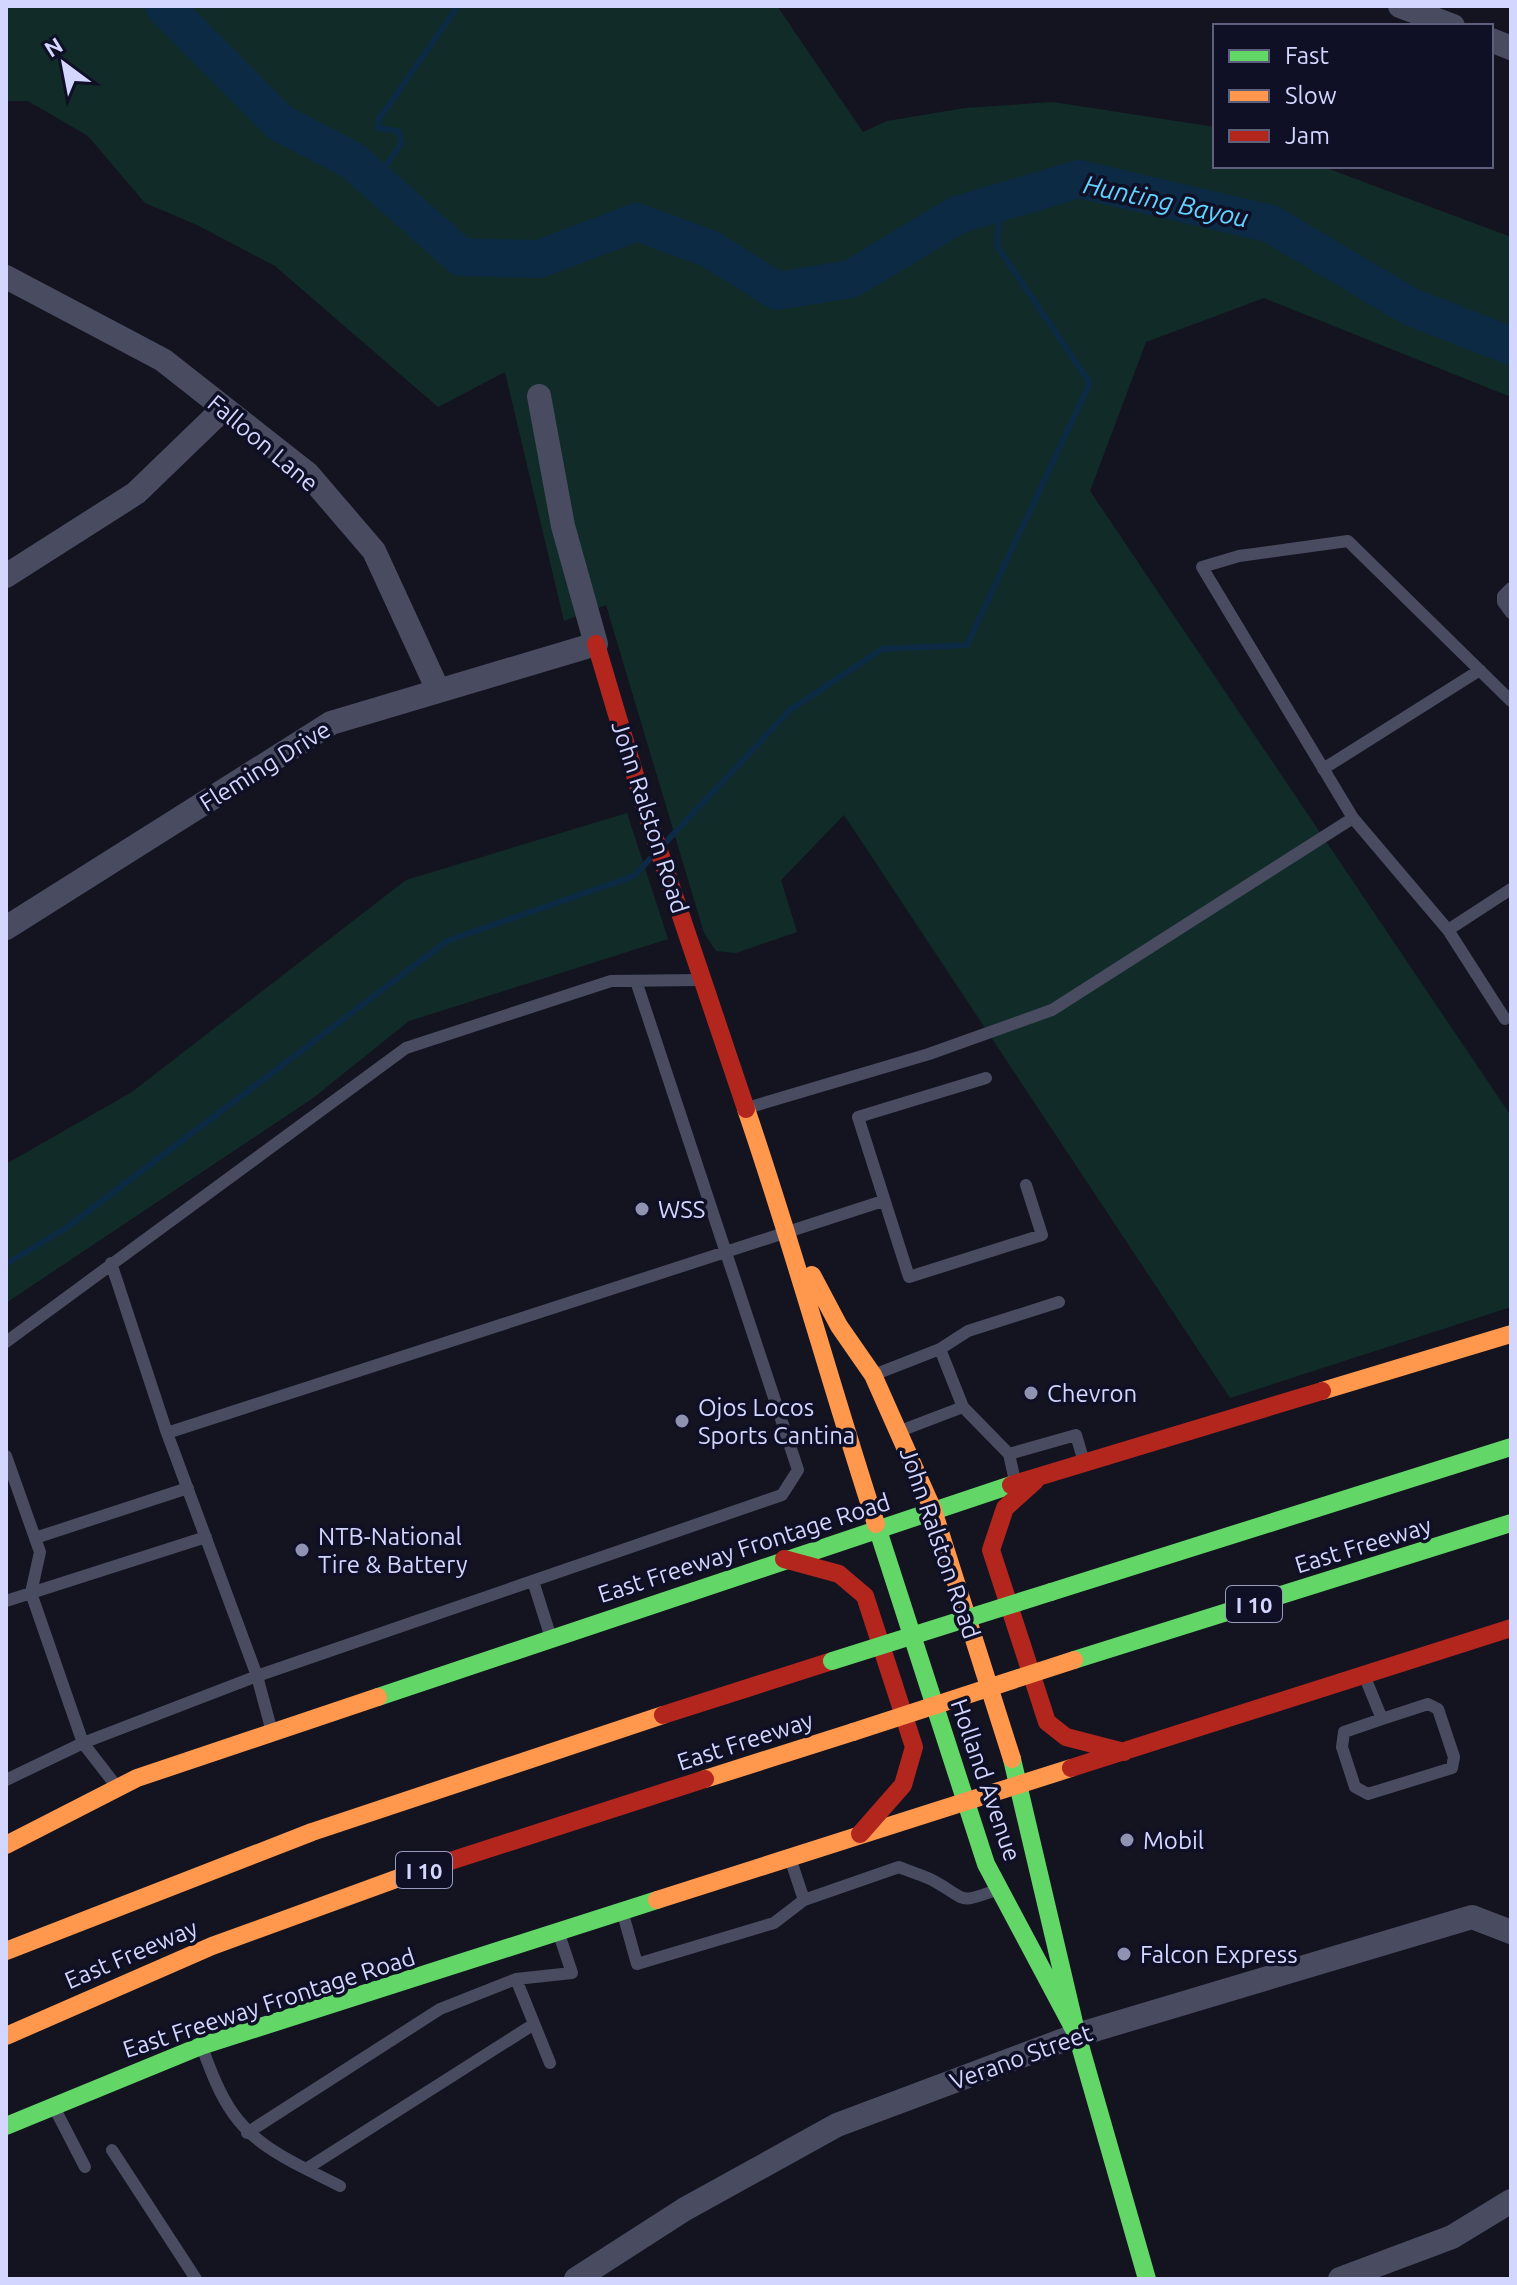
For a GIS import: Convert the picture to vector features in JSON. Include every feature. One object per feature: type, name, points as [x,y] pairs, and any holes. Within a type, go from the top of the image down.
[{"type":"main road","name":"John Ralston Road","points":[[596,644],[645,809],[787,1230],[815,1336],[879,1528]]},
{"type":"main road","name":"John Ralston Road","points":[[787,1230],[839,1326],[873,1375],[900,1431],[933,1510],[1020,1785]]},
{"type":"main road","points":[[1124,1752],[1066,1737],[1047,1722],[991,1550],[1005,1508],[1017,1490],[1044,1474],[1511,1334]]},
{"type":"main road","points":[[1359,1496],[1511,1432]]},
{"type":"main road","name":"East Freeway","points":[[6,1951],[229,1860],[354,1816],[832,1661],[1511,1447]]},
{"type":"main road","name":"East Freeway Frontage Road","points":[[6,1845],[118,1787],[272,1732],[933,1510],[1017,1490]]},
{"type":"main road","name":"East Freeway","points":[[6,2036],[180,1958],[341,1897],[1074,1660],[1511,1523]]},
{"type":"main road","name":"Holland Avenue","points":[[879,1528],[986,1864],[1077,2035]]},
{"type":"main road","points":[[1434,1547],[1511,1532]]},
{"type":"main road","points":[[783,1559],[848,1576],[865,1596],[914,1747],[913,1768],[904,1788],[858,1836]]},
{"type":"main road","name":"East Freeway Frontage Road","points":[[6,2126],[52,2104],[201,2046],[1511,1628]]},
{"type":"main road","name":"Holland Avenue","points":[[1020,1785],[1077,2035],[1147,2279]]},
{"type":"street","points":[[1400,6],[1448,24]]},
{"type":"street","name":"Falloon Lane","points":[[6,277],[163,360],[308,474],[374,551],[438,690]]},
{"type":"street","name":"John Ralston Road","points":[[539,396],[563,526],[596,644]]},
{"type":"street","points":[[6,576],[136,493],[223,409]]},
{"type":"street","name":"Fleming Drive","points":[[6,928],[331,723],[596,644]]},
{"type":"street","name":"Verano Street","points":[[576,2279],[685,2209],[837,2125],[1077,2035],[1472,1917],[1504,1930]]},
{"type":"street","points":[[1340,2279],[1452,2237],[1511,2201]]},
{"type":"lane","points":[[1509,1021],[1448,930],[1353,818],[1202,567],[1239,556],[1348,541],[1511,701]]},
{"type":"lane","points":[[1511,588],[1503,596],[1503,602],[1511,613]]},
{"type":"lane","points":[[1323,769],[1480,670]]},
{"type":"lane","points":[[747,1108],[929,1054],[1052,1010],[1353,818]]},
{"type":"lane","points":[[1448,930],[1511,889]]},
{"type":"lane","points":[[6,1342],[406,1048],[611,981],[705,980]]},
{"type":"lane","points":[[6,1780],[83,1743],[257,1676],[782,1495],[798,1470],[636,981]]},
{"type":"lane","points":[[986,1078],[858,1117],[909,1277],[1042,1235],[1026,1185]]},
{"type":"lane","points":[[167,1433],[883,1201]]},
{"type":"lane","points":[[111,1263],[167,1433],[257,1676],[272,1732]]},
{"type":"lane","points":[[873,1375],[940,1349],[968,1331],[1059,1302]]},
{"type":"lane","points":[[940,1349],[963,1407],[1009,1454],[1017,1490]]},
{"type":"lane","points":[[900,1431],[963,1407]]},
{"type":"lane","points":[[1009,1454],[1076,1435],[1084,1462]]},
{"type":"lane","points":[[6,1456],[40,1552],[31,1593],[83,1743],[118,1787]]},
{"type":"lane","points":[[35,1538],[188,1488]]},
{"type":"lane","points":[[6,1601],[206,1537]]},
{"type":"lane","points":[[533,1581],[551,1638]]},
{"type":"lane","points":[[1364,1675],[1382,1719]]},
{"type":"lane","points":[[1428,1704],[1438,1709],[1454,1757],[1452,1768],[1368,1794],[1355,1787],[1342,1747],[1344,1732],[1382,1719],[1428,1704]]},
{"type":"lane","points":[[790,1859],[804,1900]]},
{"type":"lane","points":[[623,1912],[637,1964],[774,1923],[804,1900],[899,1867],[934,1881],[958,1899],[973,1899],[999,1889]]},
{"type":"lane","points":[[247,2133],[440,2009],[516,1979],[572,1973],[558,1933]]},
{"type":"lane","points":[[516,1979],[550,2063]]},
{"type":"lane","points":[[306,2169],[534,2024]]},
{"type":"lane","points":[[201,2046],[215,2084],[247,2133],[265,2148],[340,2186]]},
{"type":"lane","points":[[52,2104],[85,2167]]},
{"type":"lane","points":[[112,2150],[196,2279]]},
{"type":"green space","points":[[6,6],[777,6],[863,132],[887,121],[965,108],[1053,102],[1213,127],[1213,168],[1326,168],[1511,237],[1511,397],[1264,298],[1146,342],[1090,491],[1511,1116],[1511,1307],[1230,1398],[844,815],[781,880],[797,932],[736,953],[716,951],[704,933],[606,605],[564,621],[505,372],[438,407],[275,266],[197,225],[145,203],[88,136],[28,101],[6,101]]},
{"type":"green space","points":[[627,813],[668,939],[409,1021],[313,1098],[6,1303],[6,1164],[132,1092],[406,880]]},
{"type":"waterway","name":"Hunting Bayou","points":[[164,6],[280,123],[352,160],[461,257],[539,259],[637,222],[710,249],[777,291],[851,279],[957,215],[1079,179],[1271,224],[1409,306],[1511,346]]},
{"type":"waterway","points":[[380,185],[384,168],[402,142],[398,131],[378,128],[379,119],[458,6]]},
{"type":"waterway","points":[[666,842],[790,710],[882,649],[967,645],[1090,383],[997,246],[1001,201]]},
{"type":"waterway","points":[[6,1264],[66,1228],[447,941],[634,876],[650,859]]},
{"type":"traffic: fast","points":[[1051,1592],[1511,1447]]},
{"type":"traffic: fast","points":[[378,1697],[1011,1485]]},
{"type":"traffic: fast","points":[[1074,1660],[1511,1523]]},
{"type":"traffic: fast","points":[[876,1524],[986,1864],[1077,2035]]},
{"type":"traffic: fast","points":[[832,1661],[1051,1592]]},
{"type":"traffic: fast","points":[[1012,1759],[1077,2035],[1147,2279]]},
{"type":"traffic: fast","points":[[6,2126],[201,2046],[657,1900]]},
{"type":"traffic: slow","points":[[746,1109],[876,1524]]},
{"type":"traffic: slow","points":[[812,1275],[839,1326],[873,1375],[933,1510],[1012,1759]]},
{"type":"traffic: slow","points":[[1322,1391],[1511,1334]]},
{"type":"traffic: slow","points":[[853,1732],[1074,1660]]},
{"type":"traffic: slow","points":[[6,1845],[137,1778],[378,1697]]},
{"type":"traffic: slow","points":[[6,1951],[312,1832],[663,1715]]},
{"type":"traffic: slow","points":[[705,1779],[853,1732]]},
{"type":"traffic: slow","points":[[657,1900],[1071,1768]]},
{"type":"traffic: slow","points":[[6,2036],[212,1946],[407,1875]]},
{"type":"traffic: jam","points":[[596,644],[645,809],[746,1109]]},
{"type":"traffic: jam","points":[[1011,1485],[1322,1391]]},
{"type":"traffic: jam","points":[[1035,1481],[1005,1508],[991,1550],[1047,1722],[1066,1737],[1124,1752]]},
{"type":"traffic: jam","points":[[784,1559],[839,1574],[865,1596],[914,1747],[903,1785],[860,1834]]},
{"type":"traffic: jam","points":[[1071,1768],[1511,1628]]},
{"type":"traffic: jam","points":[[663,1715],[832,1661]]},
{"type":"traffic: jam","points":[[407,1875],[705,1779]]},
{"type":"place","name":"WSS","points":[[642,1209]]},
{"type":"place","name":"Chevron","points":[[1031,1393]]},
{"type":"place","name":"Ojos Locos Sports Cantina","points":[[682,1421]]},
{"type":"place","name":"NTB-National Tire & Battery","points":[[302,1550]]},
{"type":"place","name":"Mobil","points":[[1127,1840]]},
{"type":"place","name":"Falcon Express","points":[[1124,1954]]}]
